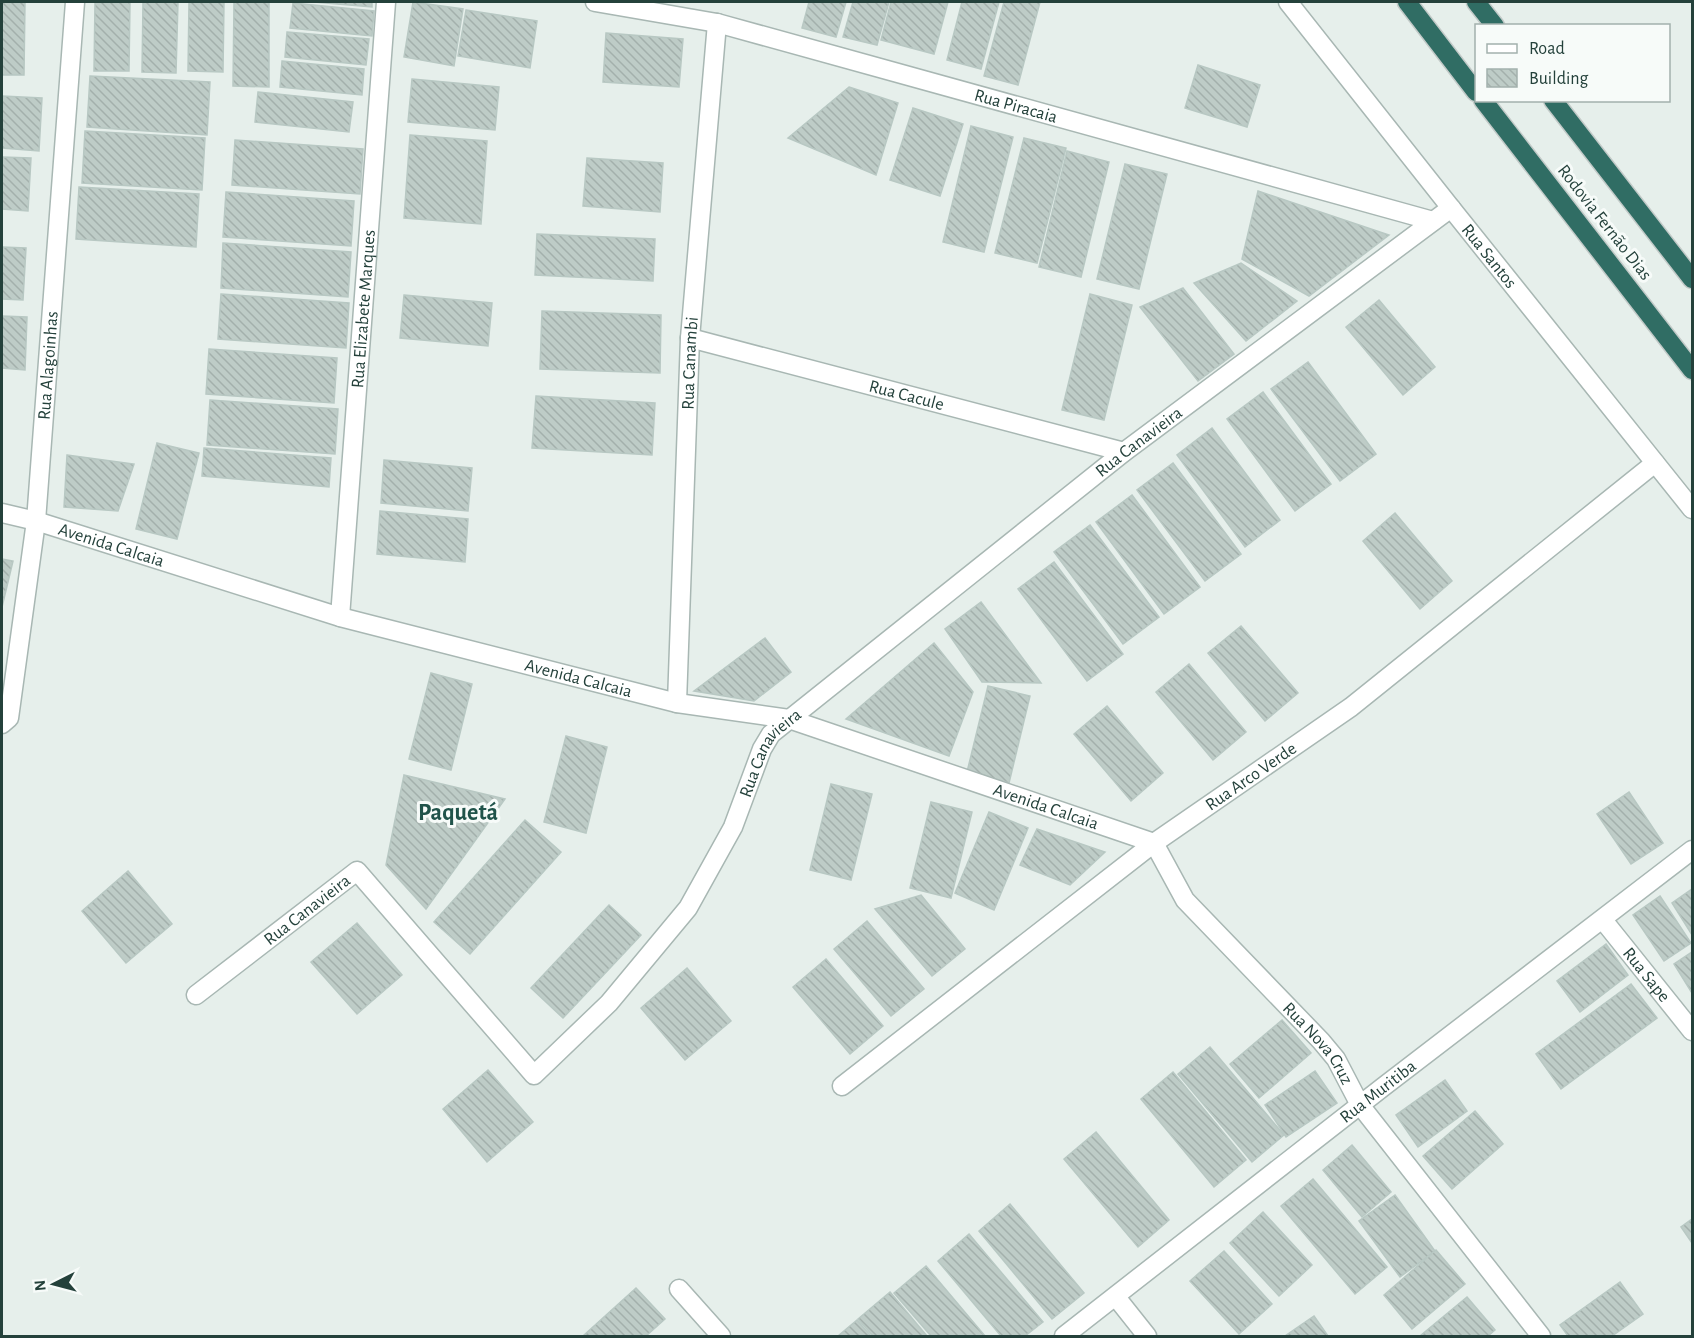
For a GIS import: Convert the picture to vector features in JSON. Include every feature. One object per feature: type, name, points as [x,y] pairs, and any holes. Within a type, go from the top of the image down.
[{"type":"highway","points":[[1407,2],[1475,91]]},
{"type":"highway","points":[[1476,2],[1493,24]]},
{"type":"highway","name":"Rodovia Fernão Dias","points":[[1486,102],[1692,370]]},
{"type":"highway","name":"Rodovia Fernão Dias","points":[[1555,102],[1692,279]]},
{"type":"street","name":"Rua Alagoinhas","points":[[2,724],[9,718],[36,521],[75,2]]},
{"type":"street","name":"Rua Elizabete Marques","points":[[340,617],[386,2]]},
{"type":"street","name":"Rua Piracaia","points":[[595,2],[717,23],[1434,221]]},
{"type":"street","name":"Rua Santos","points":[[1288,2],[1692,509]]},
{"type":"street","name":"Rua Canambi","points":[[677,703],[690,338],[717,23]]},
{"type":"street","name":"Rua Canavieira","points":[[196,995],[357,871],[534,1075],[609,1003],[688,908],[733,827],[762,749],[771,734],[1124,452],[1451,208]]},
{"type":"street","name":"Rua Cacule","points":[[690,338],[1124,452]]},
{"type":"street","name":"Rua Arco Verde","points":[[842,1086],[1154,843],[1351,707],[1655,463]]},
{"type":"street","name":"Avenida Calcaia","points":[[2,513],[36,521],[340,617],[677,703],[789,719],[1154,843]]},
{"type":"street","name":"Rua Nova Cruz","points":[[1154,843],[1185,900],[1336,1059],[1360,1106],[1541,1336]]},
{"type":"street","name":"Rua Muritiba","points":[[1064,1336],[1692,850]]},
{"type":"street","name":"Rua Sape","points":[[1603,920],[1692,1030]]},
{"type":"street","points":[[680,1289],[721,1336]]},
{"type":"street","points":[[1116,1297],[1147,1336]]},
{"type":"building","points":[[2,2],[25,2],[24,75],[2,75]]},
{"type":"building","points":[[95,2],[130,2],[129,71],[94,71]]},
{"type":"building","points":[[143,2],[178,2],[176,73],[142,72]]},
{"type":"building","points":[[189,2],[224,2],[223,72],[188,71]]},
{"type":"building","points":[[234,2],[269,2],[269,87],[233,86]]},
{"type":"building","points":[[314,2],[372,2],[372,7]]},
{"type":"building","points":[[413,2],[463,9],[454,66],[404,57]]},
{"type":"building","points":[[809,2],[846,2],[836,37],[802,28]]},
{"type":"building","points":[[853,2],[889,2],[877,45],[843,37]]},
{"type":"building","points":[[891,2],[948,2],[934,54],[881,40]]},
{"type":"building","points":[[962,2],[999,2],[981,69],[947,60]]},
{"type":"building","points":[[1004,2],[1040,2],[1018,85],[984,76]]},
{"type":"building","points":[[293,3],[374,11],[372,36],[290,28]]},
{"type":"building","points":[[466,10],[537,21],[530,68],[458,56]]},
{"type":"building","points":[[287,32],[369,39],[366,65],[285,57]]},
{"type":"building","points":[[606,33],[683,39],[679,87],[603,82]]},
{"type":"building","points":[[282,61],[364,69],[362,95],[280,87]]},
{"type":"building","points":[[1198,65],[1260,85],[1247,127],[1185,108]]},
{"type":"building","points":[[90,76],[210,82],[207,135],[87,127]]},
{"type":"building","points":[[412,79],[499,87],[495,130],[408,122]]},
{"type":"building","points":[[849,87],[898,103],[876,175],[788,138]]},
{"type":"building","points":[[258,92],[353,102],[349,132],[255,122]]},
{"type":"building","points":[[2,96],[42,98],[39,151],[2,148]]},
{"type":"building","points":[[913,108],[963,124],[940,196],[890,180]]},
{"type":"building","points":[[971,126],[1013,137],[984,252],[943,242]]},
{"type":"building","points":[[85,131],[205,138],[202,190],[82,183]]},
{"type":"building","points":[[410,135],[487,141],[481,224],[404,218]]},
{"type":"building","points":[[1024,138],[1066,148],[1037,263],[995,253]]},
{"type":"building","points":[[235,140],[363,149],[360,194],[232,185]]},
{"type":"building","points":[[1067,151],[1109,162],[1081,277],[1039,267]]},
{"type":"building","points":[[2,157],[31,158],[28,211],[2,209]]},
{"type":"building","points":[[587,158],[663,163],[660,212],[583,206]]},
{"type":"building","points":[[1125,164],[1167,174],[1139,289],[1097,279]]},
{"type":"building","points":[[79,187],[199,194],[196,247],[76,239]]},
{"type":"building","points":[[1258,191],[1389,235],[1309,296],[1242,259]]},
{"type":"building","points":[[226,192],[354,201],[351,246],[223,237]]},
{"type":"building","points":[[537,234],[655,239],[653,281],[535,275]]},
{"type":"building","points":[[223,243],[351,252],[348,297],[221,288]]},
{"type":"building","points":[[2,247],[26,248],[23,300],[2,299]]},
{"type":"building","points":[[1241,263],[1297,301],[1246,341],[1194,283]]},
{"type":"building","points":[[1183,288],[1234,354],[1198,381],[1140,307]]},
{"type":"building","points":[[221,294],[349,303],[346,348],[218,339]]},
{"type":"building","points":[[1090,294],[1132,305],[1104,420],[1062,410]]},
{"type":"building","points":[[404,295],[492,303],[488,346],[400,338]]},
{"type":"building","points":[[1379,300],[1435,367],[1403,395],[1346,327]]},
{"type":"building","points":[[542,311],[661,315],[660,373],[540,369]]},
{"type":"building","points":[[2,316],[27,317],[25,370],[2,368]]},
{"type":"building","points":[[209,349],[337,358],[334,403],[206,394]]},
{"type":"building","points":[[1308,362],[1376,454],[1340,481],[1271,389]]},
{"type":"building","points":[[1263,392],[1331,484],[1295,511],[1227,419]]},
{"type":"building","points":[[536,396],[655,403],[652,455],[532,448]]},
{"type":"building","points":[[210,400],[338,409],[335,454],[207,445]]},
{"type":"building","points":[[1212,428],[1280,520],[1245,547],[1177,455]]},
{"type":"building","points":[[157,443],[199,453],[177,539],[136,529]]},
{"type":"building","points":[[204,448],[331,458],[329,487],[202,476]]},
{"type":"building","points":[[67,455],[134,464],[118,511],[64,507]]},
{"type":"building","points":[[384,460],[472,468],[468,511],[381,503]]},
{"type":"building","points":[[1173,463],[1241,554],[1205,581],[1137,490]]},
{"type":"building","points":[[1132,495],[1200,587],[1164,614],[1096,522]]},
{"type":"building","points":[[380,511],[468,519],[465,562],[377,554]]},
{"type":"building","points":[[1395,513],[1452,581],[1420,609],[1363,541]]},
{"type":"building","points":[[1090,525],[1159,617],[1123,644],[1054,552]]},
{"type":"building","points":[[2,559],[13,561],[2,607]]},
{"type":"building","points":[[1054,562],[1123,654],[1087,681],[1018,589]]},
{"type":"building","points":[[981,602],[1041,683],[982,682],[945,629]]},
{"type":"building","points":[[1241,626],[1298,693],[1265,721],[1208,653]]},
{"type":"building","points":[[765,638],[791,672],[754,701],[694,691]]},
{"type":"building","points":[[934,643],[973,692],[949,756],[846,719]]},
{"type":"building","points":[[1189,664],[1246,732],[1213,760],[1156,692]]},
{"type":"building","points":[[431,673],[472,684],[451,770],[409,759]]},
{"type":"building","points":[[988,686],[1030,696],[1009,783],[967,772]]},
{"type":"building","points":[[1107,706],[1163,773],[1131,801],[1074,734]]},
{"type":"building","points":[[566,736],[607,747],[586,833],[544,822]]},
{"type":"building","points":[[404,775],[505,799],[426,909],[386,865]]},
{"type":"building","points":[[831,784],[872,794],[851,880],[810,870]]},
{"type":"building","points":[[1629,792],[1663,843],[1631,864],[1597,814]]},
{"type":"building","points":[[931,802],[972,812],[951,898],[910,888]]},
{"type":"building","points":[[989,812],[1028,828],[994,910],[955,893]]},
{"type":"building","points":[[525,820],[561,852],[470,954],[434,922]]},
{"type":"building","points":[[1037,829],[1105,852],[1070,885],[1020,865]]},
{"type":"building","points":[[128,871],[172,924],[126,963],[82,911]]},
{"type":"building","points":[[1692,889],[1692,935],[1672,903]]},
{"type":"building","points":[[921,895],[965,949],[932,976],[875,909]]},
{"type":"building","points":[[1660,896],[1691,943],[1664,961],[1633,915]]},
{"type":"building","points":[[609,905],[641,935],[563,1018],[531,988]]},
{"type":"building","points":[[867,921],[924,989],[891,1016],[834,949]]},
{"type":"building","points":[[357,923],[402,975],[357,1014],[311,962]]},
{"type":"building","points":[[1606,944],[1628,975],[1580,1012],[1557,981]]},
{"type":"building","points":[[1692,952],[1692,993],[1674,964]]},
{"type":"building","points":[[826,959],[883,1026],[850,1054],[793,987]]},
{"type":"building","points":[[687,968],[731,1021],[685,1060],[641,1008]]},
{"type":"building","points":[[1631,984],[1657,1018],[1561,1089],[1536,1054]]},
{"type":"building","points":[[1282,1020],[1311,1053],[1259,1098],[1230,1064]]},
{"type":"building","points":[[1210,1047],[1284,1135],[1252,1162],[1178,1074]]},
{"type":"building","points":[[488,1070],[533,1122],[487,1162],[443,1109]]},
{"type":"building","points":[[1315,1071],[1337,1103],[1286,1137],[1265,1105]]},
{"type":"building","points":[[1173,1072],[1246,1160],[1214,1187],[1141,1099]]},
{"type":"building","points":[[1445,1080],[1467,1111],[1418,1147],[1396,1115]]},
{"type":"building","points":[[1475,1111],[1503,1144],[1452,1189],[1423,1156]]},
{"type":"building","points":[[1096,1132],[1169,1220],[1138,1247],[1064,1159]]},
{"type":"building","points":[[1352,1145],[1391,1192],[1362,1217],[1323,1170]]},
{"type":"building","points":[[1313,1179],[1387,1267],[1355,1294],[1281,1206]]},
{"type":"building","points":[[1395,1195],[1435,1251],[1400,1277],[1359,1221]]},
{"type":"building","points":[[1010,1204],[1084,1293],[1052,1319],[979,1231]]},
{"type":"building","points":[[1263,1212],[1312,1265],[1279,1296],[1230,1243]]},
{"type":"building","points":[[1692,1219],[1692,1243],[1681,1227]]},
{"type":"building","points":[[969,1234],[1043,1322],[1025,1336],[1001,1336],[938,1261]]},
{"type":"building","points":[[1436,1250],[1465,1284],[1412,1329],[1384,1295]]},
{"type":"building","points":[[1224,1251],[1272,1304],[1239,1334],[1190,1281]]},
{"type":"building","points":[[926,1266],[985,1336],[931,1336],[894,1293]]},
{"type":"building","points":[[1620,1282],[1643,1314],[1612,1336],[1568,1336],[1560,1325]]},
{"type":"building","points":[[636,1288],[665,1319],[646,1336],[583,1336]]},
{"type":"building","points":[[890,1292],[927,1336],[873,1336],[858,1319]]},
{"type":"building","points":[[1467,1297],[1495,1330],[1488,1336],[1420,1336]]},
{"type":"building","points":[[1314,1316],[1328,1336],[1285,1336]]},
{"type":"building","points":[[857,1320],[871,1336],[838,1336]]},
{"type":"district","name":"Paquetá","points":[[458,812]]}]
